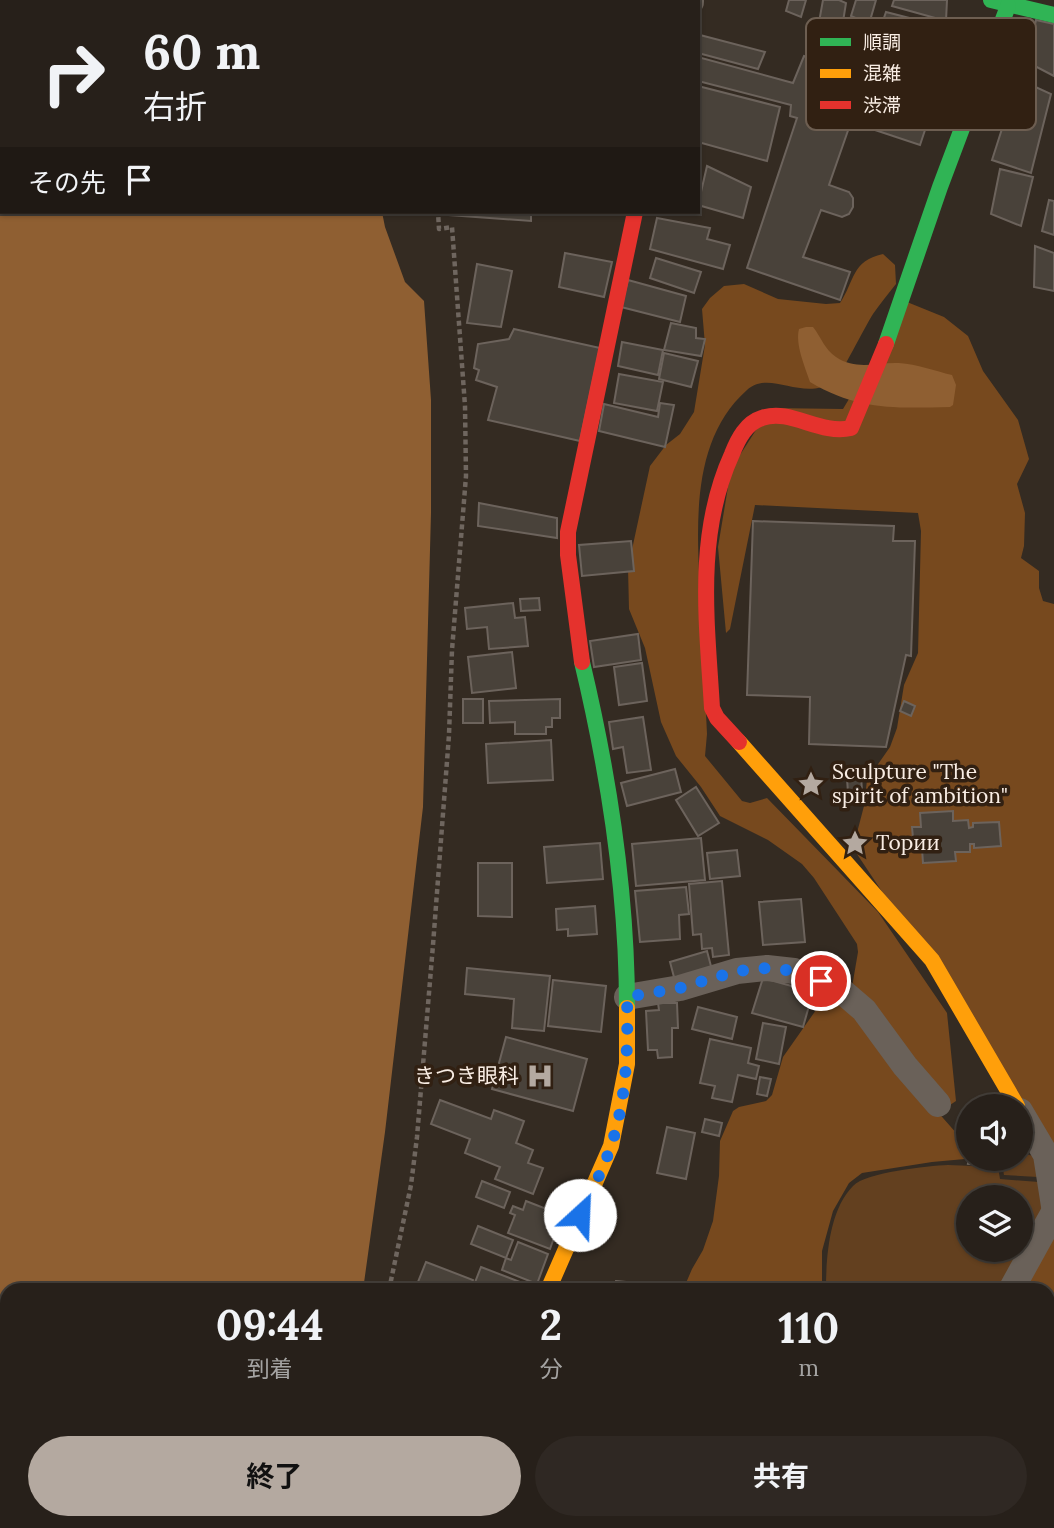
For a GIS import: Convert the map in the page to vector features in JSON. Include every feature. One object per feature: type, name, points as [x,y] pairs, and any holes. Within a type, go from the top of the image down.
[{"type":"street","points":[[992,0],[1054,15]]},
{"type":"street","points":[[1003,18],[1008,6]]},
{"type":"street","points":[[961,130],[886,344],[852,428],[829,431],[771,415],[758,420],[743,432],[724,466],[711,516],[705,563],[712,708],[717,718],[787,799],[842,856],[932,960],[1010,1094]]},
{"type":"street","points":[[551,1283],[613,1138],[627,1064],[627,997],[615,830],[601,742],[579,648],[568,555],[568,532],[635,214]]},
{"type":"street","points":[[627,997],[680,988],[737,971],[767,968],[794,971],[843,992],[864,1010],[905,1066],[938,1104]]},
{"type":"street","points":[[1033,1133],[1046,1155],[1054,1206]]},
{"type":"street","points":[[1015,1283],[1054,1212]]},
{"type":"path","points":[[390,1283],[411,1185],[417,1137],[466,476],[465,393],[452,228],[439,229],[438,214]]},
{"type":"shaded area","points":[[0,214],[382,214],[405,282],[424,301],[431,400],[431,513],[423,807],[385,1132],[364,1283],[0,1283]]},
{"type":"shaded area","points":[[883,254],[895,265],[896,284],[873,314],[833,382],[810,389],[756,384],[727,412],[714,437],[705,465],[698,524],[707,734],[705,756],[742,801],[750,803],[767,798],[878,912],[947,1013],[956,1101],[950,1105],[852,987],[857,944],[814,878],[802,864],[768,840],[720,816],[676,756],[661,722],[645,648],[629,609],[628,568],[650,466],[666,445],[680,434],[694,412],[705,345],[702,309],[724,286],[744,284],[778,299],[840,303],[859,267],[873,257]]},
{"type":"shaded area","points":[[907,302],[944,317],[968,336],[983,371],[1018,420],[1029,459],[1017,484],[1025,513],[1021,558],[1039,571],[1039,588],[1043,601],[1054,604],[1054,1150],[1033,1118],[1033,1094],[1017,1094],[853,848],[864,806],[867,780],[890,747],[897,728],[904,685],[918,653],[921,531],[918,513],[755,505],[730,629],[726,633],[718,547],[731,469],[770,408],[843,409]]},
{"type":"shaded area","points":[[813,327],[836,357],[852,364],[906,364],[952,375],[956,385],[953,405],[912,408],[878,406],[845,398],[810,382],[798,342],[799,329]]},
{"type":"shaded area","points":[[841,1002],[956,1133],[956,1160],[862,1173],[849,1183],[833,1211],[822,1251],[822,1283],[686,1283],[703,1250],[713,1221],[720,1141],[733,1111],[766,1101],[772,1095],[783,1057],[816,1010],[827,1004]]},
{"type":"shaded area","points":[[1034,1156],[1038,1177],[1004,1175],[1003,1171],[1033,1171]]},
{"type":"shaded area","points":[[948,1165],[956,1165],[956,1171],[999,1171],[1000,1179],[1039,1182],[1046,1207],[1033,1232],[1033,1185],[956,1185],[956,1262],[1017,1262],[1006,1283],[826,1283],[830,1235],[845,1196],[860,1181],[883,1173]]},
{"type":"shaded area","points":[[1054,1236],[1054,1283],[1027,1283]]},
{"type":"building","points":[[789,0],[806,0],[801,17],[786,11]]},
{"type":"building","points":[[823,0],[846,3],[844,18],[820,18]]},
{"type":"building","points":[[856,0],[876,0],[871,18],[851,16]]},
{"type":"building","points":[[894,0],[947,0],[946,18],[935,18],[892,6]]},
{"type":"building","points":[[886,12],[910,18],[884,18]]},
{"type":"building","points":[[1036,20],[1054,24],[1054,76],[1036,67]]},
{"type":"building","points":[[700,35],[765,52],[758,69],[700,54]]},
{"type":"building","points":[[806,57],[806,130],[848,130],[829,185],[849,192],[853,198],[853,207],[849,214],[842,217],[821,210],[803,257],[850,272],[840,300],[747,268],[797,118],[790,116],[791,105],[700,82],[700,58],[793,83]]},
{"type":"building","points":[[700,87],[780,107],[767,161],[700,143]]},
{"type":"building","points":[[1036,87],[1051,94],[1031,173],[992,160],[1002,130],[1036,130]]},
{"type":"building","points":[[875,130],[925,130],[920,145]]},
{"type":"building","points":[[707,166],[751,187],[743,218],[700,206]]},
{"type":"building","points":[[1000,169],[1033,177],[1021,226],[991,214]]},
{"type":"building","points":[[1049,200],[1054,201],[1054,235],[1042,231]]},
{"type":"building","points":[[531,214],[531,221],[449,215]]},
{"type":"building","points":[[657,218],[710,228],[707,239],[730,245],[723,269],[650,249]]},
{"type":"building","points":[[1035,246],[1054,253],[1054,291],[1034,287]]},
{"type":"building","points":[[565,253],[612,262],[604,297],[559,287]]},
{"type":"building","points":[[656,258],[701,272],[694,293],[650,278]]},
{"type":"building","points":[[477,264],[512,271],[501,327],[467,323]]},
{"type":"building","points":[[628,280],[686,296],[680,322],[621,307]]},
{"type":"building","points":[[671,323],[696,328],[696,338],[705,339],[701,356],[664,350]]},
{"type":"building","points":[[514,329],[600,348],[580,441],[488,420],[497,387],[476,380],[479,370],[474,368],[478,344],[509,339]]},
{"type":"building","points":[[622,342],[663,350],[658,375],[618,366]]},
{"type":"building","points":[[664,353],[698,361],[691,387],[659,379]]},
{"type":"building","points":[[619,374],[663,382],[657,411],[614,403]]},
{"type":"building","points":[[660,403],[674,405],[665,447],[599,431],[604,404],[658,417]]},
{"type":"building","points":[[479,503],[557,518],[557,538],[478,526]]},
{"type":"building","points":[[753,521],[894,526],[893,541],[915,541],[911,656],[906,655],[886,747],[809,744],[810,697],[747,695]]},
{"type":"building","points":[[631,541],[634,571],[582,576],[579,545]]},
{"type":"building","points":[[539,598],[540,610],[521,611],[520,599]]},
{"type":"building","points":[[513,603],[515,618],[525,617],[528,646],[489,649],[487,627],[467,629],[465,608]]},
{"type":"building","points":[[638,634],[641,660],[594,667],[590,641]]},
{"type":"building","points":[[512,652],[516,688],[472,693],[468,657]]},
{"type":"building","points":[[642,663],[647,701],[619,705],[614,667]]},
{"type":"building","points":[[463,699],[483,699],[483,723],[463,723]]},
{"type":"building","points":[[560,699],[560,718],[552,718],[552,727],[546,727],[546,734],[515,734],[515,722],[490,723],[489,701]]},
{"type":"building","points":[[904,701],[915,706],[911,716],[900,711]]},
{"type":"building","points":[[643,717],[651,770],[627,773],[623,747],[613,749],[609,722]]},
{"type":"building","points":[[551,740],[553,780],[488,783],[486,744]]},
{"type":"building","points":[[675,769],[681,792],[627,806],[621,783]]},
{"type":"building","points":[[861,776],[862,791],[848,793],[847,778]]},
{"type":"building","points":[[696,787],[719,823],[698,836],[676,800]]},
{"type":"building","points":[[953,811],[953,821],[968,820],[969,828],[973,827],[973,823],[999,822],[1001,846],[974,848],[974,844],[970,844],[970,852],[955,852],[956,861],[923,863],[922,849],[914,849],[912,827],[921,827],[920,813]]},
{"type":"building","points":[[701,838],[705,880],[636,886],[632,844]]},
{"type":"building","points":[[600,843],[603,879],[547,883],[544,847]]},
{"type":"building","points":[[737,850],[740,876],[710,879],[707,853]]},
{"type":"building","points":[[478,863],[512,863],[512,917],[478,916]]},
{"type":"building","points":[[722,881],[729,955],[713,957],[712,948],[702,949],[701,934],[693,935],[689,884]]},
{"type":"building","points":[[686,887],[689,914],[679,915],[680,939],[640,942],[635,891]]},
{"type":"building","points":[[801,899],[805,942],[763,945],[759,902]]},
{"type":"building","points":[[595,906],[597,934],[568,936],[568,929],[557,930],[556,909]]},
{"type":"building","points":[[707,951],[712,970],[675,981],[670,962]]},
{"type":"building","points":[[467,968],[550,976],[544,1031],[512,1028],[514,999],[465,994]]},
{"type":"building","points":[[763,978],[813,992],[803,1027],[752,1013]]},
{"type":"building","points":[[553,980],[606,986],[601,1032],[548,1026]]},
{"type":"building","points":[[658,1003],[677,1003],[678,1028],[672,1028],[672,1057],[658,1058],[657,1050],[648,1050],[646,1011],[659,1010]]},
{"type":"building","points":[[698,1007],[737,1017],[732,1039],[692,1029]]},
{"type":"building","points":[[763,1023],[786,1027],[779,1064],[756,1059]]},
{"type":"building","points":[[506,1037],[587,1059],[573,1111],[492,1089]]},
{"type":"building","points":[[710,1039],[751,1048],[748,1063],[759,1066],[756,1079],[738,1075],[732,1102],[712,1098],[715,1086],[700,1083]]},
{"type":"building","points":[[760,1077],[771,1079],[767,1096],[757,1094]]},
{"type":"building","points":[[440,1100],[491,1119],[494,1110],[524,1121],[516,1143],[533,1150],[528,1163],[543,1168],[533,1194],[495,1179],[500,1167],[465,1153],[470,1139],[431,1124]]},
{"type":"building","points":[[705,1119],[722,1123],[719,1136],[702,1132]]},
{"type":"building","points":[[667,1127],[695,1133],[686,1179],[657,1173]]},
{"type":"building","points":[[482,1181],[510,1192],[504,1208],[476,1197]]},
{"type":"building","points":[[526,1201],[562,1215],[550,1249],[508,1233],[515,1215],[510,1213],[513,1206],[523,1210]]},
{"type":"building","points":[[478,1226],[513,1240],[506,1258],[471,1244]]},
{"type":"building","points":[[518,1242],[548,1254],[537,1283],[502,1270],[506,1258],[511,1260]]},
{"type":"building","points":[[426,1262],[473,1280],[472,1283],[418,1282]]},
{"type":"building","points":[[481,1267],[523,1283],[475,1283]]},
{"type":"traffic: fast","points":[[991,0],[1054,15]]},
{"type":"traffic: fast","points":[[1003,18],[1008,6]]},
{"type":"traffic: fast","points":[[886,344],[961,130]]},
{"type":"traffic: fast","points":[[582,662],[615,834],[624,920],[627,1008]]},
{"type":"traffic: slow","points":[[739,742],[932,960],[1010,1094]]},
{"type":"traffic: slow","points":[[551,1283],[611,1146],[627,1064],[627,1008]]},
{"type":"traffic: jam","points":[[582,662],[568,555],[568,532],[635,214]]},
{"type":"traffic: jam","points":[[739,742],[717,718],[712,708],[706,579],[708,547],[720,485],[740,437],[756,420],[784,416],[828,428],[851,428],[886,344]]},
{"type":"place","name":"Sculpture \"The spirit of ambition\"","points":[[811,784]]},
{"type":"place","name":"Тории","points":[[855,843]]},
{"type":"place","name":"きつき眼科","points":[[540,1076]]},
{"type":"route","points":[[580,1215],[606,1159],[615,1130],[627,1064],[627,997],[680,988],[737,971],[767,968],[794,971],[821,981]]}]
